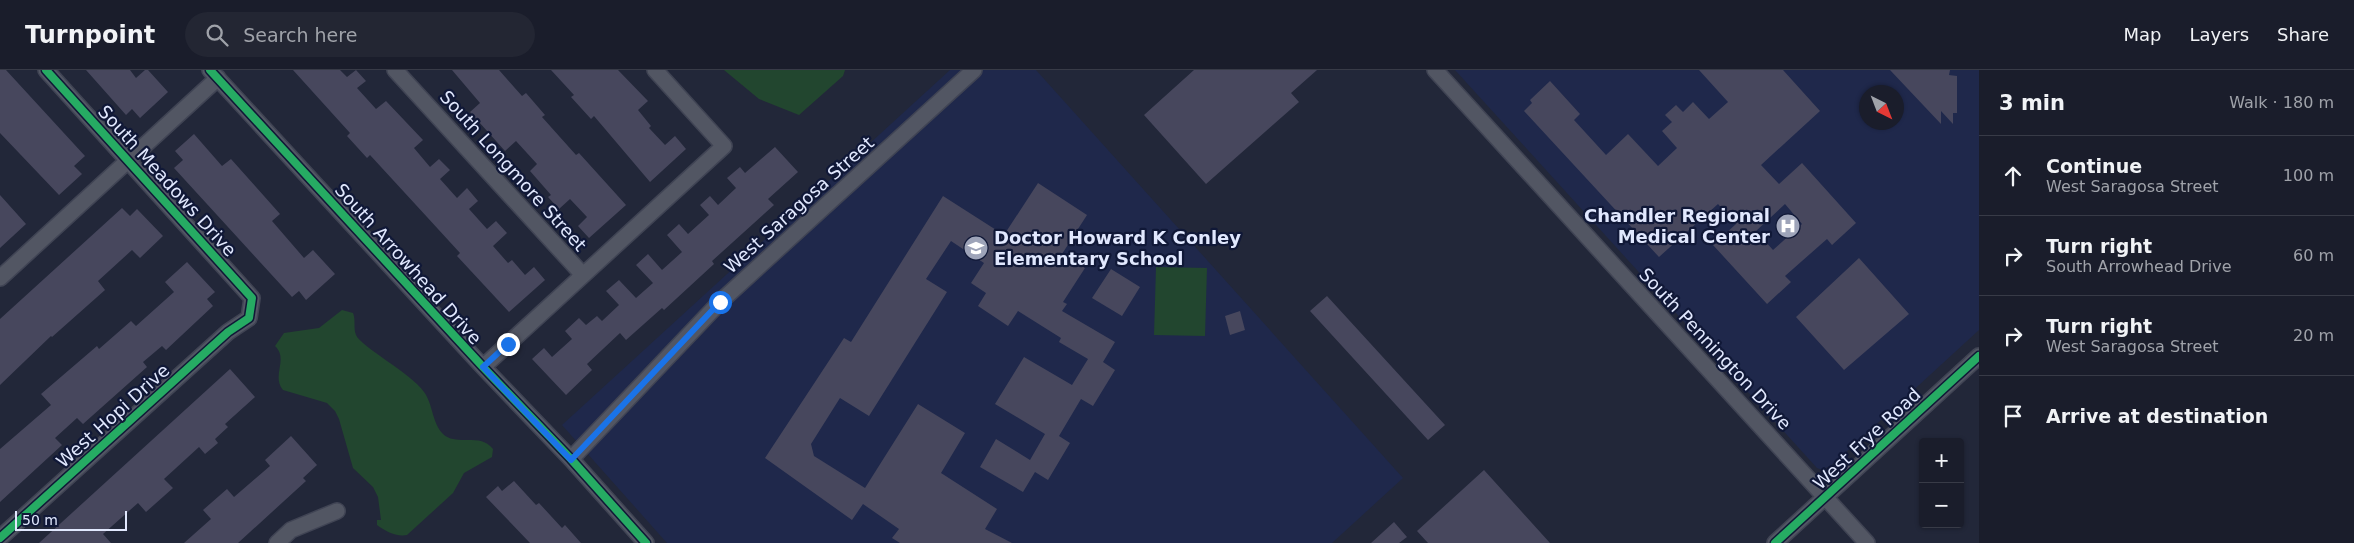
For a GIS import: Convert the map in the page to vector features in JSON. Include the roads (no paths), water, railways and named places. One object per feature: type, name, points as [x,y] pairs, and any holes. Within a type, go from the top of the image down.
[{"type":"street","name":"South Meadows Drive","points":[[46,70],[252,298],[249,318]]},
{"type":"street","name":"South Longmore Street","points":[[395,70],[582,275]]},
{"type":"street","points":[[483,367],[724,146],[655,70]]},
{"type":"street","name":"West Saragosa Street","points":[[571,460],[720,302],[974,70]]},
{"type":"street","name":"South Pennington Drive","points":[[1435,70],[1867,543]]},
{"type":"street","points":[[0,278],[129,161],[214,74]]},
{"type":"street","name":"South Arrowhead Drive","points":[[214,74],[646,543]]},
{"type":"street","name":"West Hopi Drive","points":[[0,538],[228,332],[249,318]]},
{"type":"street","name":"West Frye Road","points":[[1775,543],[1979,356]]},
{"type":"street","points":[[277,543],[291,530],[337,510]]},
{"type":"place","name":"Chandler Regional Medical Center","points":[[1788,226]]},
{"type":"place","name":"Doctor Howard K Conley Elementary School","points":[[976,248]]}]
